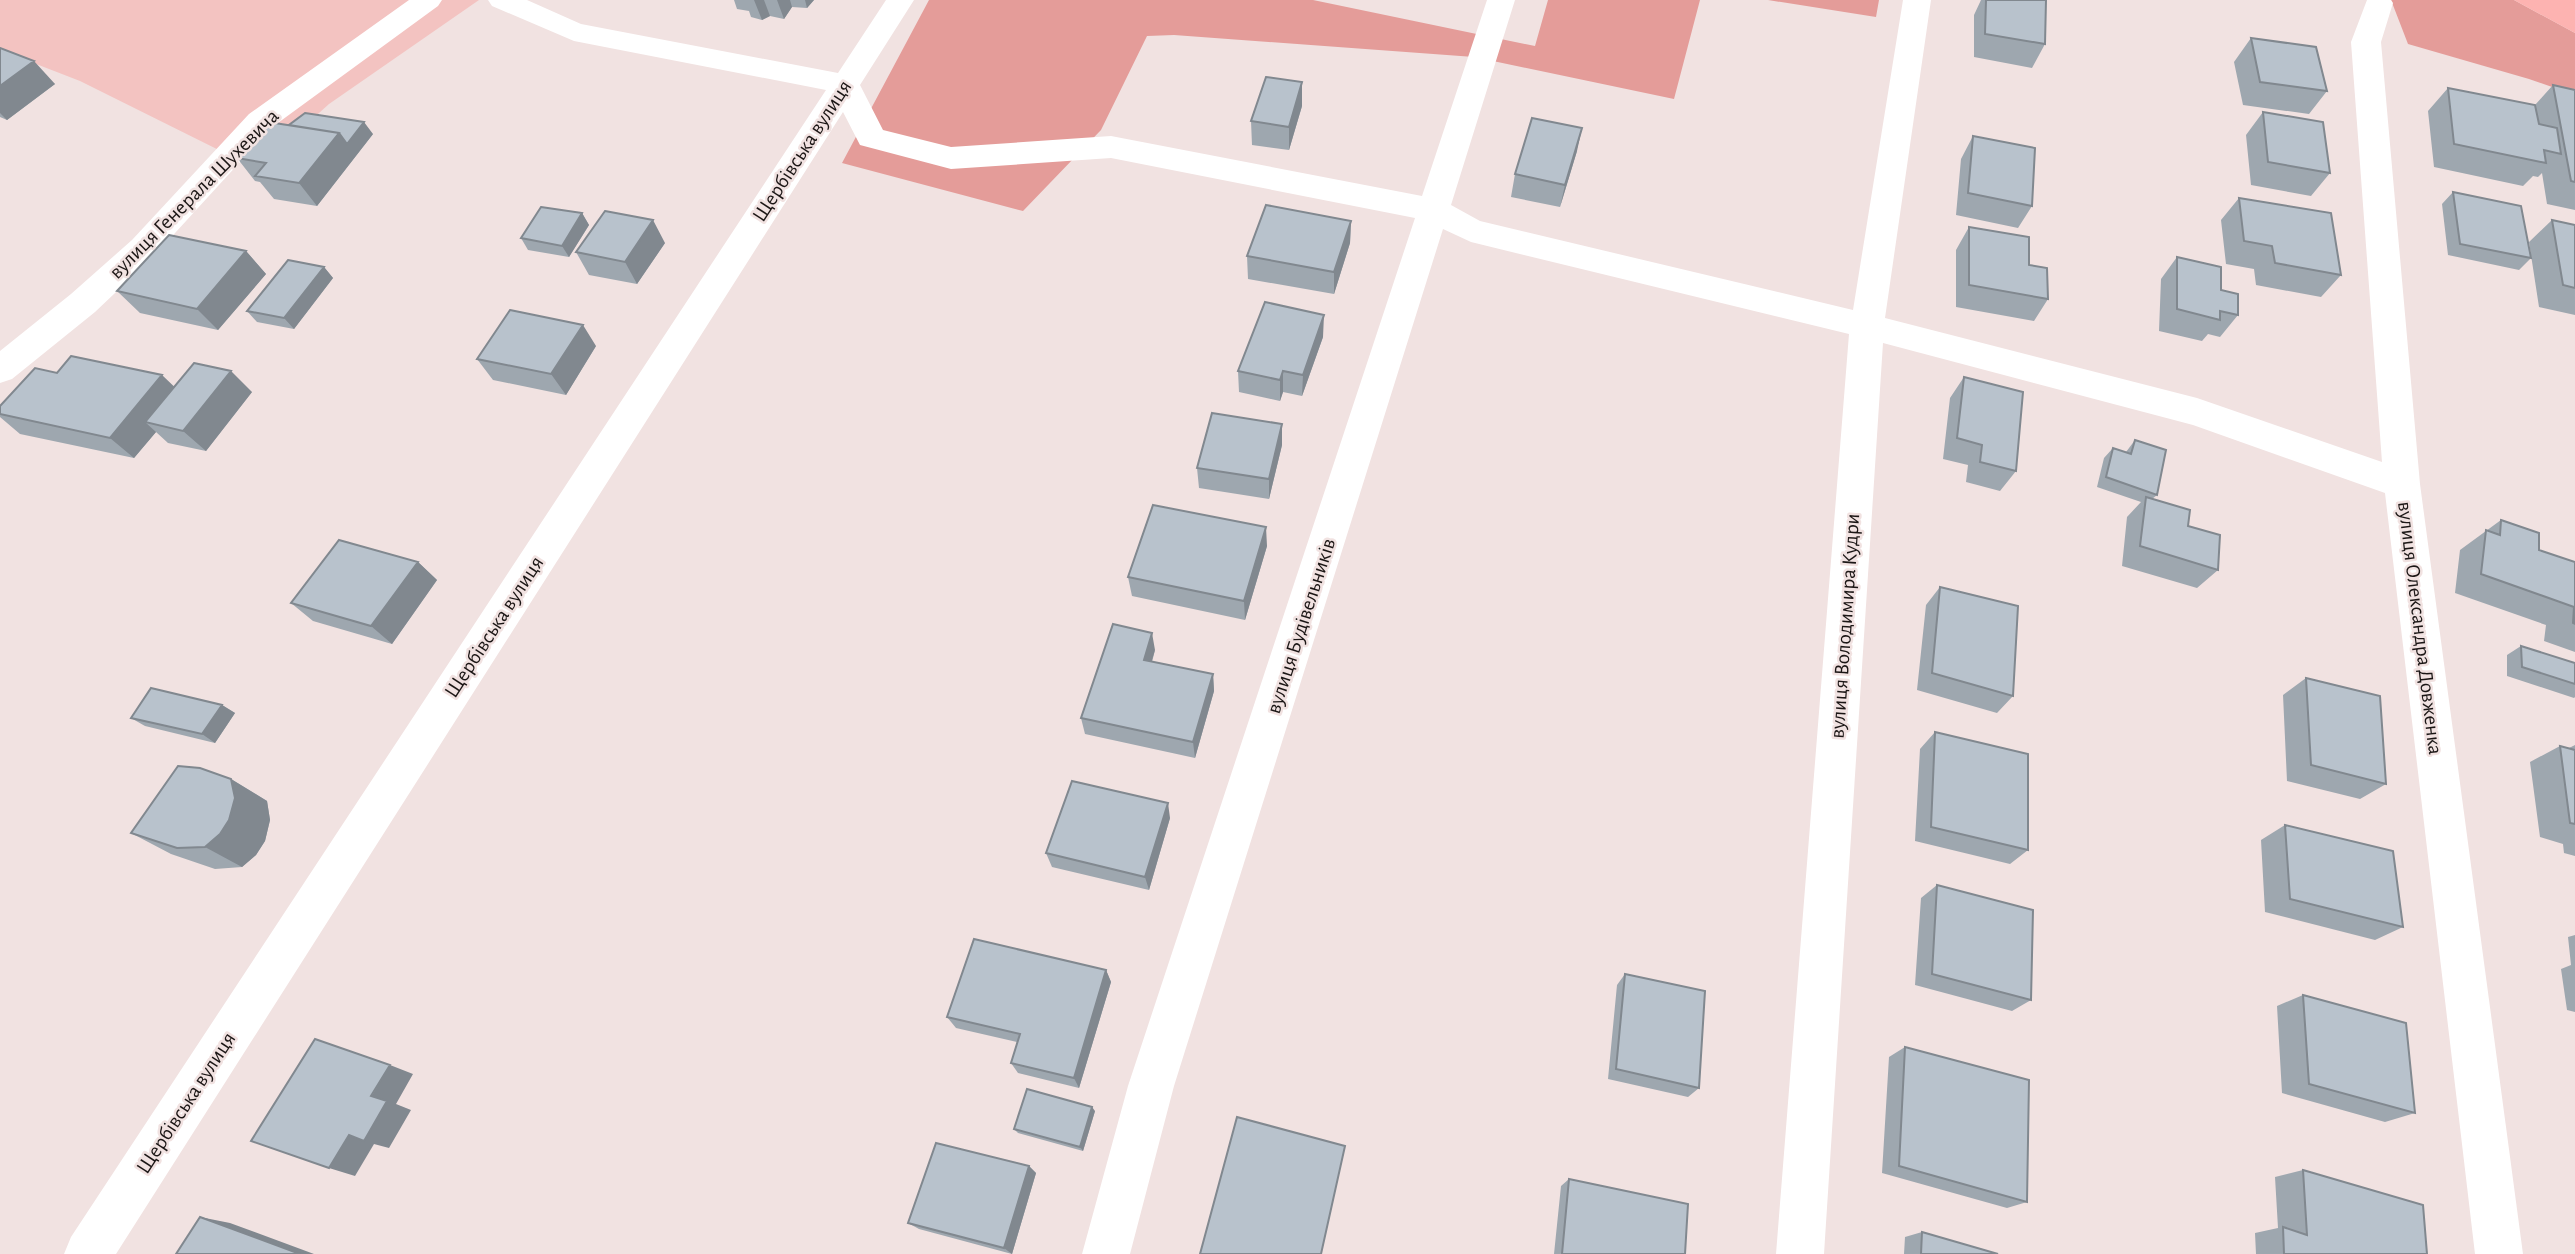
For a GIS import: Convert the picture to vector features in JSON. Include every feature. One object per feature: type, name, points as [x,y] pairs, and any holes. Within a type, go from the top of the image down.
[{"type":"street","name":"вулиця Генерала Шухевича","points":[[0,370],[83,303],[143,248],[260,121],[428,0]]},
{"type":"street","points":[[502,0],[573,32],[845,84],[871,138],[951,158],[1111,147],[1434,210],[1471,230],[1867,326],[2197,412],[2402,484]]},
{"type":"street","name":"Щербівська вулиця","points":[[88,1254],[900,0]]},
{"type":"street","name":"вулиця Будівельників","points":[[1106,1254],[1151,1086],[1502,0]]},
{"type":"street","name":"вулиця Володимира Кудри","points":[[1800,1254],[1867,326],[1917,0]]},
{"type":"street","name":"вулиця Олександра Довженка","points":[[2379,3],[2366,42],[2402,484],[2499,1254]]},
{"type":"shaded area","points":[[0,0],[479,0],[329,104],[257,169],[80,81],[0,50]]},
{"type":"shaded area","points":[[929,0],[1313,0],[1535,46],[1548,0],[1700,0],[1674,99],[1474,57],[1174,35],[1147,36],[1101,130],[1023,211],[842,163]]},
{"type":"shaded area","points":[[1768,0],[1879,0],[1876,17]]},
{"type":"shaded area","points":[[2391,0],[2514,0],[2575,33],[2575,95],[2408,44]]},
{"type":"shaded area","points":[[2514,0],[2575,0],[2575,33]]},
{"type":"building","points":[[1986,0],[2046,0],[2045,44],[1985,34]]},
{"type":"building","points":[[2251,38],[2316,47],[2327,91],[2260,82]]},
{"type":"building","points":[[0,48],[34,61],[0,86]]},
{"type":"building","points":[[1266,77],[1302,82],[1289,127],[1251,121]]},
{"type":"building","points":[[2553,85],[2575,90],[2575,182],[2571,181]]},
{"type":"building","points":[[2448,88],[2535,105],[2539,124],[2557,128],[2561,154],[2544,150],[2546,163],[2454,144]]},
{"type":"building","points":[[2263,112],[2323,122],[2330,173],[2268,162]]},
{"type":"building","points":[[305,113],[364,122],[347,144],[339,133],[289,125]]},
{"type":"building","points":[[1532,118],[1582,128],[1565,185],[1515,174]]},
{"type":"building","points":[[268,122],[339,133],[299,183],[255,176],[266,163],[237,158]]},
{"type":"building","points":[[1973,136],[2035,148],[2032,206],[1968,193]]},
{"type":"building","points":[[2453,192],[2521,206],[2531,258],[2460,244]]},
{"type":"building","points":[[2239,198],[2331,213],[2341,275],[2275,263],[2272,246],[2244,241]]},
{"type":"building","points":[[1266,205],[1351,221],[1334,272],[1247,256]]},
{"type":"building","points":[[541,207],[582,213],[562,246],[521,238]]},
{"type":"building","points":[[605,211],[653,220],[625,262],[576,252]]},
{"type":"building","points":[[2552,220],[2575,225],[2575,288],[2563,285]]},
{"type":"building","points":[[1969,227],[2029,237],[2029,265],[2047,268],[2048,299],[1969,285]]},
{"type":"building","points":[[169,235],[246,251],[197,309],[117,291]]},
{"type":"building","points":[[2177,257],[2221,267],[2221,290],[2238,294],[2238,315],[2220,311],[2220,320],[2177,309]]},
{"type":"building","points":[[288,260],[324,267],[284,318],[247,311]]},
{"type":"building","points":[[1265,302],[1324,315],[1303,375],[1283,371],[1280,380],[1238,371]]},
{"type":"building","points":[[510,310],[583,325],[551,374],[477,359]]},
{"type":"building","points":[[71,356],[162,375],[110,438],[0,414],[0,406],[35,368],[57,373]]},
{"type":"building","points":[[194,363],[231,371],[183,431],[145,422]]},
{"type":"building","points":[[1964,377],[2023,392],[2016,471],[1980,462],[1982,445],[1957,438]]},
{"type":"building","points":[[1212,413],[1282,424],[1269,479],[1197,468]]},
{"type":"building","points":[[2135,440],[2166,450],[2157,495],[2106,477],[2113,448],[2131,454]]},
{"type":"building","points":[[2146,497],[2190,510],[2188,526],[2220,535],[2218,570],[2140,546]]},
{"type":"building","points":[[1153,505],[1266,527],[1244,601],[1128,577]]},
{"type":"building","points":[[2501,520],[2539,533],[2539,550],[2575,562],[2575,624],[2574,607],[2481,574],[2486,530],[2500,535]]},
{"type":"building","points":[[339,540],[418,562],[371,626],[291,603]]},
{"type":"building","points":[[1940,587],[2018,606],[2013,696],[1932,673]]},
{"type":"building","points":[[1113,624],[1152,633],[1144,660],[1213,674],[1193,742],[1081,718]]},
{"type":"building","points":[[2521,646],[2575,663],[2575,684],[2522,667]]},
{"type":"building","points":[[2306,678],[2380,696],[2386,784],[2311,765]]},
{"type":"building","points":[[151,688],[222,705],[202,734],[131,718]]},
{"type":"building","points":[[1935,732],[2028,754],[2028,850],[1931,827]]},
{"type":"building","points":[[2560,746],[2575,750],[2575,824],[2570,823]]},
{"type":"building","points":[[178,766],[200,768],[231,779],[235,798],[229,820],[220,834],[205,847],[177,848],[131,833]]},
{"type":"building","points":[[1072,781],[1168,803],[1145,877],[1046,853]]},
{"type":"building","points":[[2285,825],[2393,851],[2403,927],[2290,899]]},
{"type":"building","points":[[1937,885],[2033,910],[2031,1000],[1932,974]]},
{"type":"building","points":[[974,939],[1106,970],[1074,1078],[1011,1063],[1020,1034],[947,1017]]},
{"type":"building","points":[[1625,974],[1705,991],[1699,1088],[1616,1069]]},
{"type":"building","points":[[2303,995],[2406,1023],[2415,1113],[2309,1084]]},
{"type":"building","points":[[315,1039],[390,1065],[371,1096],[387,1101],[364,1141],[349,1135],[329,1168],[251,1141]]},
{"type":"building","points":[[1905,1047],[2029,1080],[2027,1202],[1899,1166]]},
{"type":"building","points":[[1027,1089],[1092,1107],[1080,1147],[1014,1129]]},
{"type":"building","points":[[1237,1117],[1345,1146],[1321,1254],[1200,1254]]},
{"type":"building","points":[[936,1143],[1029,1166],[1004,1248],[908,1223]]},
{"type":"building","points":[[2303,1170],[2423,1205],[2427,1254],[2284,1254],[2283,1227],[2307,1235]]},
{"type":"building","points":[[1569,1179],[1688,1204],[1685,1254],[1562,1254]]},
{"type":"building","points":[[200,1217],[300,1254],[176,1254]]},
{"type":"building","points":[[1922,1232],[1998,1254],[1921,1254]]}]
